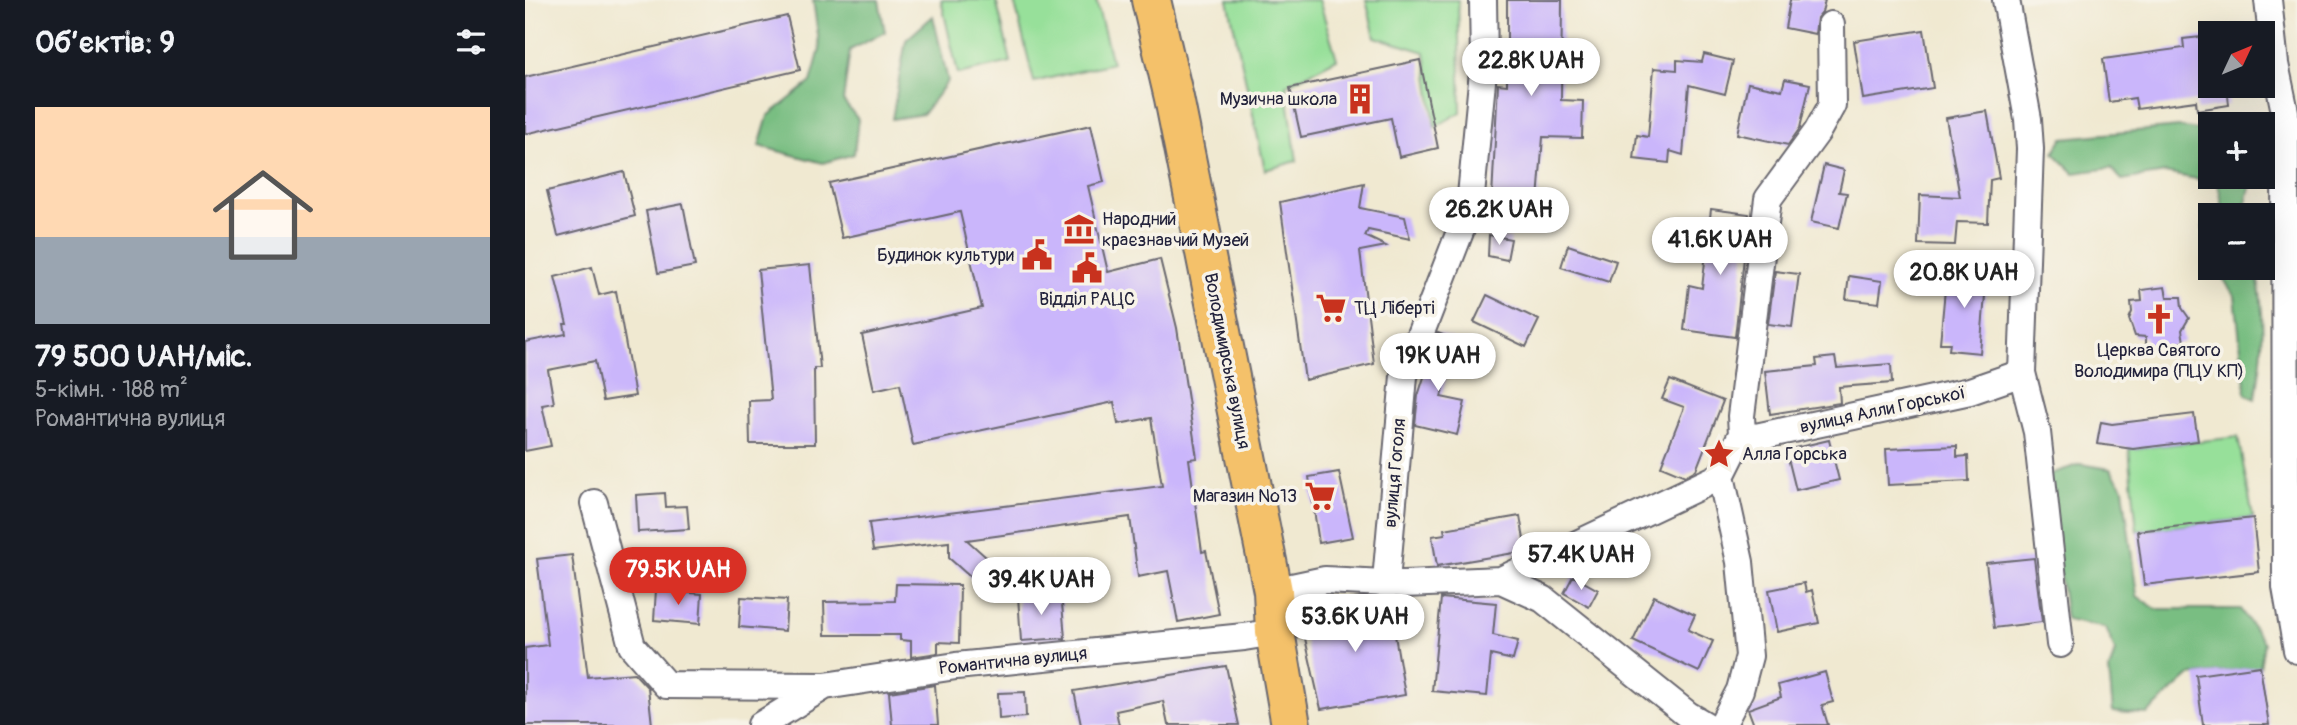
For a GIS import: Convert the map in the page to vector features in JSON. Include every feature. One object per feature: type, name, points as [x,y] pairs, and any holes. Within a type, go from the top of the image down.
[{"type":"main road","name":"Володимирська вулиця","points":[[1151,0],[1174,99],[1273,591],[1275,632],[1291,725]]},
{"type":"street","name":"вулиця Гоголя","points":[[1386,581],[1404,376],[1470,206],[1484,61],[1483,0]]},
{"type":"street","points":[[2005,0],[2028,119],[2030,149],[2022,373],[2037,432],[2060,644]]},
{"type":"street","points":[[2268,0],[2275,64],[2291,111],[2286,587],[2297,650]]},
{"type":"street","points":[[1273,591],[1325,580],[1404,584],[1501,580],[1721,476],[1742,434],[1741,416],[1768,199],[1817,132],[1832,105],[1831,25]]},
{"type":"street","name":"вулиця Алли Горської","points":[[1742,434],[1756,436],[1970,391],[2022,373]]},
{"type":"street","points":[[1721,476],[1741,562],[1749,656],[1740,690],[1722,725]]},
{"type":"street","points":[[594,503],[632,646],[666,685],[825,686]]},
{"type":"street","points":[[1501,580],[1543,599],[1692,722]]},
{"type":"street","name":"Романтична вулиця","points":[[761,725],[825,686],[955,666],[1244,638],[1275,632]]},
{"type":"green space","points":[[813,0],[879,0],[885,32],[850,50],[843,101],[858,119],[854,154],[823,163],[759,146],[768,116],[811,82],[820,49]]},
{"type":"green space","points":[[941,0],[996,0],[1011,62],[958,74]]},
{"type":"green space","points":[[1014,0],[1096,0],[1112,63],[1034,82]]},
{"type":"green space","points":[[1228,0],[1319,0],[1337,59],[1286,85],[1297,161],[1265,170]]},
{"type":"green space","points":[[1366,0],[1458,0],[1461,112],[1435,127],[1425,52],[1375,37]]},
{"type":"green space","points":[[933,16],[948,81],[923,114],[892,119],[906,40]]},
{"type":"green space","points":[[2179,127],[2198,130],[2198,179],[2165,173],[2122,180],[2111,168],[2074,173],[2054,153],[2063,138]]},
{"type":"green space","points":[[2219,189],[2250,189],[2246,203],[2222,203]]},
{"type":"green space","points":[[2224,280],[2258,280],[2262,333],[2255,399],[2246,394],[2235,296]]},
{"type":"green space","points":[[2238,437],[2253,518],[2137,531],[2129,449]]},
{"type":"green space","points":[[2081,464],[2110,469],[2123,488],[2137,596],[2156,609],[2240,609],[2264,643],[2260,667],[2189,676],[2147,714],[2113,712],[2109,671],[2115,651],[2106,628],[2066,620],[2047,475]]},
{"type":"building","points":[[1507,0],[1562,0],[1561,100],[1583,101],[1582,138],[1543,137],[1538,200],[1492,197],[1498,84],[1507,85]]},
{"type":"building","points":[[1790,0],[1825,0],[1822,12],[1817,18],[1815,34],[1785,28]]},
{"type":"building","points":[[787,16],[800,70],[525,134],[525,77]]},
{"type":"building","points":[[1924,30],[1933,88],[1863,99],[1854,41]]},
{"type":"building","points":[[2198,37],[2198,98],[2228,98],[2229,105],[2197,110],[2196,101],[2137,109],[2135,98],[2109,102],[2103,59],[2184,48],[2183,39]]},
{"type":"building","points":[[1704,54],[1733,61],[1725,94],[1689,85],[1683,155],[1670,151],[1669,163],[1634,159],[1637,135],[1648,137],[1654,68],[1677,70],[1677,60],[1702,62]]},
{"type":"building","name":"Музична школа","points":[[1420,60],[1438,148],[1399,157],[1391,118],[1301,137],[1290,88]]},
{"type":"building","points":[[1785,79],[1810,84],[1800,128],[1788,145],[1737,134],[1748,83],[1782,90]]},
{"type":"building","points":[[1987,111],[1999,178],[1990,180],[1988,223],[1957,222],[1955,245],[1918,244],[1920,195],[1960,197],[1946,118]]},
{"type":"building","points":[[1091,125],[1104,182],[1088,186],[1108,272],[1160,259],[1177,328],[1197,458],[1189,459],[1202,552],[1206,551],[1219,614],[1178,622],[1168,571],[1138,577],[1130,517],[967,540],[1005,574],[988,593],[949,558],[949,542],[873,551],[869,523],[1162,486],[1151,418],[1118,424],[1114,402],[913,445],[900,384],[874,390],[862,335],[982,308],[960,212],[842,238],[829,183]]},
{"type":"building","points":[[1824,165],[1844,170],[1839,192],[1847,193],[1839,228],[1811,222]]},
{"type":"building","points":[[624,172],[635,216],[558,236],[547,191]]},
{"type":"building","name":"ТЦ Ліберті","points":[[1364,183],[1360,208],[1405,217],[1410,239],[1368,230],[1365,236],[1386,246],[1360,251],[1374,364],[1305,380],[1280,202]]},
{"type":"building","points":[[683,204],[695,266],[658,273],[646,211]]},
{"type":"building","points":[[1711,209],[1749,214],[1735,337],[1684,330],[1689,285],[1702,288]]},
{"type":"building","points":[[1489,235],[1511,239],[1507,260],[1488,256]]},
{"type":"building","points":[[1568,245],[1616,261],[1609,282],[1561,267]]},
{"type":"building","points":[[810,265],[820,368],[814,368],[815,444],[750,444],[749,401],[771,400],[758,270]]},
{"type":"building","points":[[592,267],[599,295],[616,291],[635,396],[603,401],[595,361],[548,370],[554,403],[542,405],[551,446],[525,451],[525,342],[566,334],[564,324],[567,324],[555,277]]},
{"type":"building","points":[[1947,268],[1987,272],[1980,353],[1949,350],[1950,343],[1940,343]]},
{"type":"building","points":[[1775,271],[1799,274],[1792,327],[1768,324]]},
{"type":"building","points":[[1849,276],[1882,281],[1879,303],[1846,299]]},
{"type":"building","name":"Церква Святого Володимира (ПЦУ КП)","points":[[2165,287],[2167,297],[2181,297],[2182,308],[2189,318],[2182,330],[2184,342],[2173,344],[2166,351],[2158,347],[2146,349],[2146,337],[2135,336],[2129,319],[2132,312],[2131,302],[2142,301],[2141,290]]},
{"type":"building","points":[[1487,295],[1539,320],[1526,347],[1474,322]]},
{"type":"building","points":[[1438,333],[1456,340],[1444,369],[1448,370],[1441,397],[1465,402],[1457,435],[1415,425],[1418,396]]},
{"type":"building","points":[[1835,357],[1837,368],[1891,364],[1892,383],[1839,387],[1840,403],[1770,414],[1765,371],[1817,366],[1816,359]]},
{"type":"building","points":[[1670,380],[1723,401],[1696,470],[1685,476],[1661,466],[1684,407],[1662,399]]},
{"type":"building","points":[[2194,414],[2198,441],[2133,449],[2097,444],[2101,422],[2112,424]]},
{"type":"building","points":[[1829,440],[1839,480],[1796,490],[1786,450]]},
{"type":"building","points":[[1957,446],[1957,457],[1968,456],[1969,481],[1888,485],[1886,449]]},
{"type":"building","points":[[1339,472],[1353,537],[1319,543],[1309,477]]},
{"type":"building","points":[[665,493],[666,507],[687,506],[689,529],[638,532],[636,495]]},
{"type":"building","points":[[1520,516],[1526,551],[1437,566],[1432,536],[1445,534],[1444,529]]},
{"type":"building","points":[[2253,518],[2259,572],[2144,585],[2137,531]]},
{"type":"building","points":[[572,555],[588,677],[634,673],[648,688],[652,725],[525,725],[525,648],[548,645],[537,559]]},
{"type":"building","points":[[2034,558],[2042,622],[1994,628],[1986,563]]},
{"type":"building","points":[[1573,576],[1598,590],[1589,607],[1564,593]]},
{"type":"building","points":[[1804,583],[1806,592],[1812,590],[1819,623],[1777,632],[1769,590]]},
{"type":"building","points":[[896,584],[960,585],[959,643],[938,642],[938,653],[911,657],[911,641],[900,640],[900,635],[825,635],[824,602],[895,601]]},
{"type":"building","points":[[656,590],[702,594],[700,624],[654,620]]},
{"type":"building","points":[[1061,592],[1065,638],[1021,641],[1018,596]]},
{"type":"building","points":[[1654,596],[1695,615],[1688,630],[1713,641],[1699,672],[1633,641]]},
{"type":"building","points":[[741,597],[787,600],[785,631],[739,627]]},
{"type":"building","points":[[1360,598],[1389,599],[1405,695],[1321,709],[1302,625],[1342,617],[1340,601]]},
{"type":"building","points":[[1441,598],[1496,603],[1493,635],[1518,641],[1513,660],[1491,655],[1487,696],[1432,691]]},
{"type":"building","points":[[1226,666],[1239,725],[1168,725],[1163,701],[1116,711],[1119,725],[1081,725],[1074,691]]},
{"type":"building","points":[[2260,666],[2269,725],[2203,725],[2196,675]]},
{"type":"building","points":[[1825,672],[1833,702],[1822,705],[1828,725],[1754,725],[1748,709],[1781,697],[1778,685]]},
{"type":"building","points":[[935,685],[938,725],[892,725],[889,692]]},
{"type":"building","points":[[1025,692],[1026,717],[999,719],[998,693]]},
{"type":"place","name":"Музична школа","points":[[1360,99]]},
{"type":"place","name":"Народний краєзнавчий Музей","points":[[1079,229]]},
{"type":"place","name":"Будинок культури","points":[[1037,255]]},
{"type":"place","name":"Відділ РАЦС","points":[[1087,268]]},
{"type":"place","name":"ТЦ Ліберті","points":[[1331,308]]},
{"type":"place","name":"Церква Святого Володимира (ПЦУ КП)","points":[[2159,319]]},
{"type":"place","name":"Алла Горська","points":[[1719,454]]},
{"type":"place","name":"Магазин №13","points":[[1320,496]]}]
